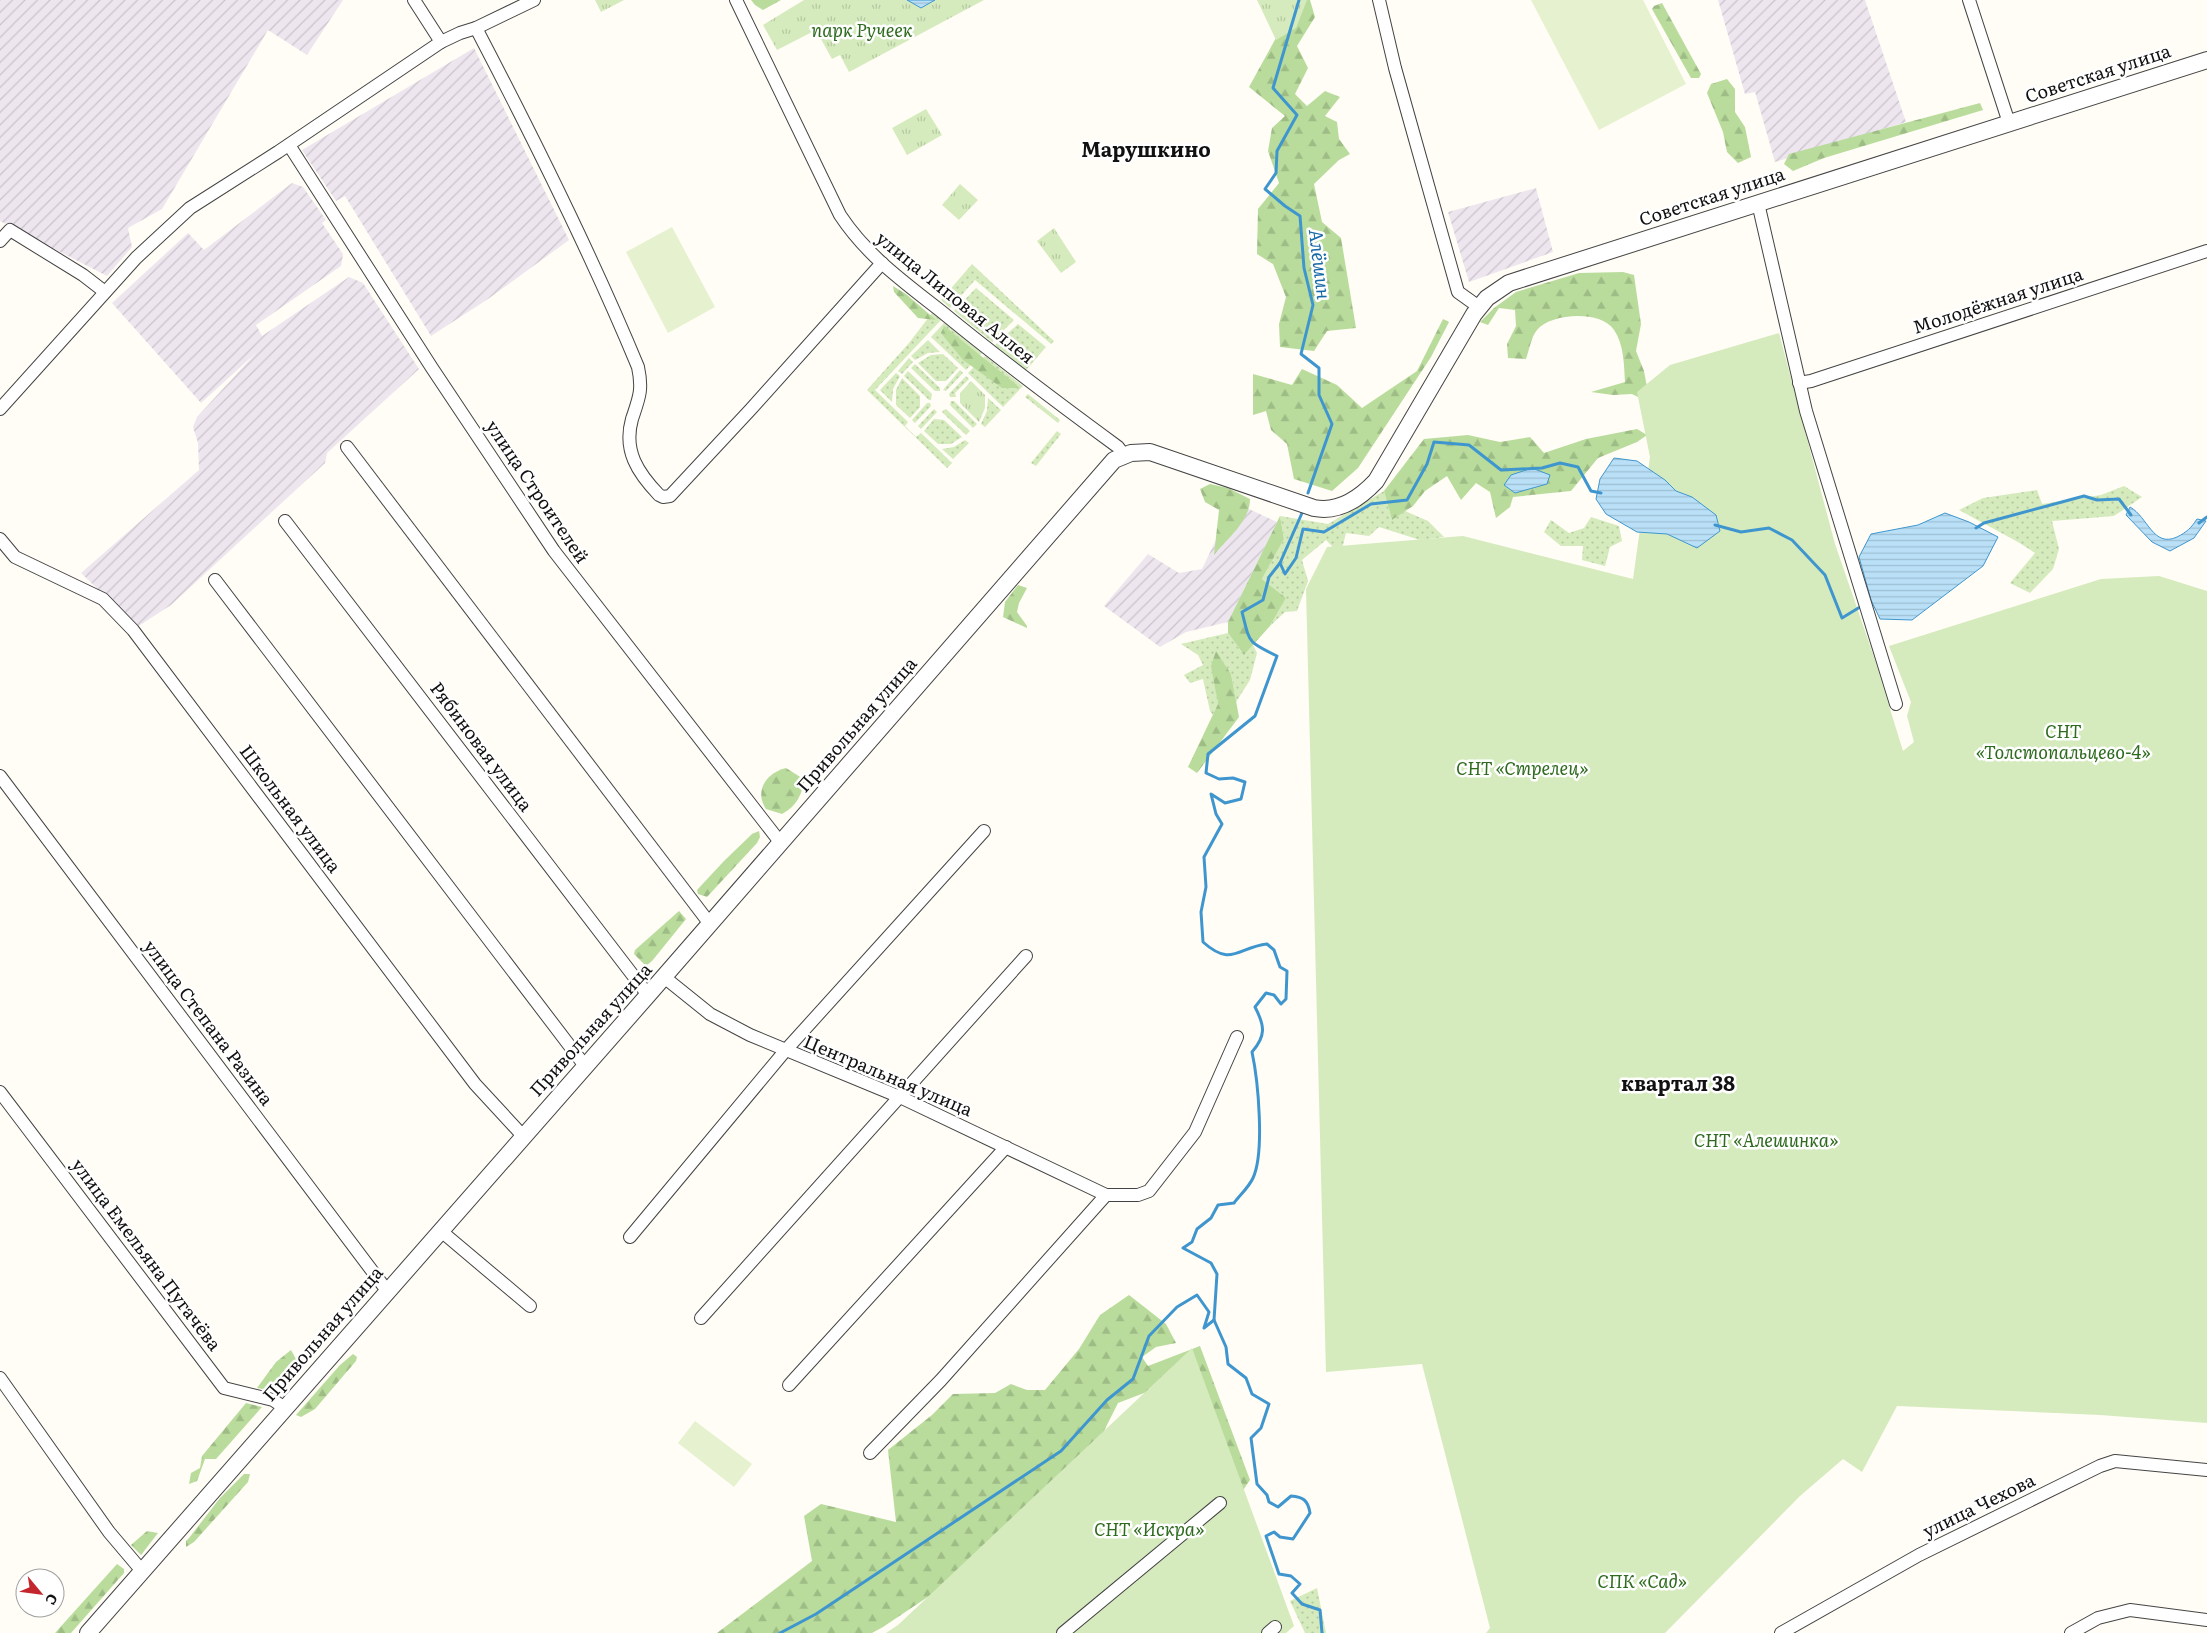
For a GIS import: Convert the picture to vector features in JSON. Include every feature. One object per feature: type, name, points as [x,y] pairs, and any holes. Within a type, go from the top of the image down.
[{"type":"street","points":[[414,0],[441,42]]},
{"type":"street","points":[[0,410],[136,258],[190,208],[289,145],[441,42],[476,28],[534,0]]},
{"type":"street","name":"улица Липовая Аллея","points":[[736,0],[840,215],[859,242],[882,264],[988,350],[1118,447],[1124,455]]},
{"type":"street","points":[[1379,0],[1458,292],[1480,307]]},
{"type":"street","points":[[1969,0],[2009,123]]},
{"type":"street","points":[[476,28],[531,132],[568,209],[638,367],[641,394],[632,420],[629,445],[635,463],[659,495],[664,497],[670,496],[751,410],[882,264]]},
{"type":"street","name":"Советская улица","points":[[1124,455],[1144,452],[1165,456],[1314,508],[1333,508],[1352,501],[1376,481],[1480,307],[1493,293],[1514,280],[2207,60]]},
{"type":"street","name":"улица Строителей","points":[[289,145],[427,360],[554,551],[780,842]]},
{"type":"street","points":[[1758,203],[1806,411],[1896,704]]},
{"type":"street","points":[[0,242],[5,228],[83,275],[105,292]]},
{"type":"street","name":"Молодёжная улица","points":[[1799,383],[2207,251]]},
{"type":"street","points":[[347,447],[710,924]]},
{"type":"street","name":"Привольная улица","points":[[88,1633],[664,977],[1110,463],[1124,455]]},
{"type":"street","name":"Рябиновая улица","points":[[285,521],[648,995]]},
{"type":"street","name":"Школьная улица","points":[[0,538],[15,557],[104,599],[133,630],[475,1084],[523,1136]]},
{"type":"street","points":[[214,580],[585,1066]]},
{"type":"street","name":"улица Степана Разина","points":[[0,776],[388,1292]]},
{"type":"street","points":[[630,1237],[785,1051],[984,831]]},
{"type":"street","points":[[701,1318],[1026,956]]},
{"type":"street","name":"Центральная улица","points":[[664,977],[710,1014],[785,1051],[900,1098],[1106,1195]]},
{"type":"street","points":[[870,1453],[941,1380],[1106,1195],[1138,1195],[1149,1191],[1194,1132],[1237,1037]]},
{"type":"street","name":"улица Емельяна Пугачёва","points":[[0,1092],[224,1388],[228,1391],[273,1400],[285,1408]]},
{"type":"street","points":[[789,1385],[1006,1147]]},
{"type":"street","points":[[441,1231],[530,1306]]},
{"type":"street","points":[[0,1378],[109,1532],[142,1571]]},
{"type":"street","name":"улица Чехова","points":[[1781,1633],[1919,1555],[2100,1466],[2115,1461],[2207,1470]]},
{"type":"street","points":[[1063,1633],[1220,1503]]},
{"type":"street","points":[[2071,1633],[2098,1618],[2130,1610],[2207,1620]]},
{"type":"shaded area","points":[[0,0],[343,0],[307,55],[268,30],[162,209],[128,228],[132,247],[107,276],[0,221]]},
{"type":"shaded area","points":[[1718,0],[1865,0],[1906,122],[1775,162],[1755,92],[1745,94]]},
{"type":"shaded area","points":[[474,48],[569,240],[488,299],[431,336],[345,196],[336,201],[302,150]]},
{"type":"shaded area","points":[[292,183],[303,187],[326,220],[322,223],[343,254],[341,266],[256,325],[262,336],[349,277],[363,283],[419,369],[327,453],[325,463],[171,605],[137,627],[81,573],[199,470],[198,443],[193,427],[197,417],[257,352],[201,403],[112,303],[188,233],[204,250]]},
{"type":"shaded area","points":[[1536,188],[1553,252],[1469,282],[1448,212]]},
{"type":"shaded area","points":[[1234,502],[1277,522],[1228,622],[1186,632],[1160,647],[1104,606],[1148,554],[1179,573],[1202,569]]},
{"type":"green space","points":[[595,0],[624,0],[601,12]]},
{"type":"green space","points":[[751,0],[781,0],[763,10]]},
{"type":"green space","name":"парк Ручеек","points":[[804,0],[984,0],[849,72],[840,55],[832,59],[816,30],[777,50],[763,25]]},
{"type":"green space","points":[[1257,0],[1307,0],[1296,28],[1276,40]]},
{"type":"green space","points":[[1290,0],[1310,0],[1315,17],[1297,46],[1308,68],[1295,94],[1307,106],[1325,91],[1340,97],[1325,116],[1337,122],[1339,139],[1350,154],[1339,160],[1314,184],[1322,222],[1341,238],[1356,328],[1327,331],[1314,351],[1280,347],[1279,324],[1286,297],[1273,264],[1257,254],[1258,209],[1279,183],[1268,151],[1272,128],[1285,116],[1249,87],[1287,18]]},
{"type":"green space","points":[[1531,0],[1643,0],[1686,84],[1599,130]]},
{"type":"green space","points":[[1662,3],[1701,74],[1699,78],[1691,78],[1652,9],[1654,6]]},
{"type":"green space","points":[[1727,79],[1735,89],[1735,112],[1745,127],[1751,157],[1738,163],[1727,152],[1723,132],[1707,93],[1711,84]]},
{"type":"green space","points":[[1980,103],[1983,110],[1824,158],[1793,171],[1784,164],[1789,154]]},
{"type":"green space","points":[[926,109],[942,135],[907,155],[892,128]]},
{"type":"green space","points":[[960,184],[978,200],[959,220],[942,205]]},
{"type":"green space","points":[[672,227],[715,307],[668,333],[626,252]]},
{"type":"green space","points":[[1054,228],[1076,262],[1061,273],[1037,241]]},
{"type":"green space","points":[[972,264],[1054,341],[1051,344],[975,280],[950,308],[941,300]]},
{"type":"green space","points":[[1623,272],[1634,275],[1641,324],[1636,351],[1644,371],[1650,403],[1632,394],[1613,395],[1591,392],[1625,382],[1620,342],[1614,330],[1608,324],[1598,319],[1576,316],[1564,317],[1544,324],[1535,333],[1526,359],[1508,358],[1507,344],[1516,326],[1515,310],[1499,308],[1488,325],[1480,322],[1494,308],[1516,292],[1579,273]]},
{"type":"green space","points":[[893,286],[906,294],[936,320],[918,318],[894,292]]},
{"type":"green space","points":[[976,288],[1014,320],[992,342],[954,311]]},
{"type":"green space","points":[[932,313],[941,320],[875,390],[908,422],[905,426],[916,437],[921,433],[952,463],[947,468],[867,390],[909,343]]},
{"type":"green space","points":[[1443,319],[1449,322],[1431,357],[1358,468],[1332,491],[1294,479],[1287,444],[1271,430],[1266,411],[1253,415],[1253,374],[1292,385],[1302,369],[1337,385],[1362,408],[1417,371]]},
{"type":"green space","points":[[944,323],[982,353],[966,370],[931,337]]},
{"type":"green space","points":[[1018,324],[1046,347],[1026,370],[995,345]]},
{"type":"green space","points":[[944,326],[1017,385],[1017,388],[1002,388],[963,360],[941,333]]},
{"type":"green space","points":[[1779,333],[1835,544],[1874,657],[1903,751],[1914,742],[1907,716],[1911,702],[1889,646],[2101,579],[2159,576],[2207,591],[2207,1423],[2100,1415],[1897,1406],[1862,1472],[1843,1459],[1800,1496],[1665,1633],[1486,1633],[1490,1628],[1422,1364],[1326,1372],[1306,589],[1327,547],[1463,536],[1633,579],[1650,457],[1637,392],[1670,365]]},
{"type":"green space","points":[[928,340],[940,352],[928,353],[915,360],[911,356]]},
{"type":"green space","points":[[943,354],[958,368],[946,381],[936,381],[918,363],[931,355]]},
{"type":"green space","points":[[985,356],[1023,386],[1003,407],[968,373]]},
{"type":"green space","points":[[909,358],[913,362],[902,374],[898,371]]},
{"type":"green space","points":[[915,364],[940,388],[940,391],[935,391],[911,368]]},
{"type":"green space","points":[[960,370],[963,373],[946,391],[943,390]]},
{"type":"green space","points":[[908,371],[932,394],[931,400],[904,376]]},
{"type":"green space","points":[[896,373],[900,376],[893,389],[892,402],[880,390]]},
{"type":"green space","points":[[966,376],[969,379],[955,393],[956,397],[950,397],[949,394]]},
{"type":"green space","points":[[902,378],[920,396],[920,407],[910,418],[896,405],[896,390]]},
{"type":"green space","points":[[971,381],[985,395],[985,408],[979,422],[960,403],[960,393]]},
{"type":"green space","points":[[1028,394],[1060,420],[1058,423],[1025,397]]},
{"type":"green space","points":[[988,398],[1001,410],[985,427],[981,424],[987,411]]},
{"type":"green space","points":[[951,401],[954,401],[977,424],[973,428],[950,405]]},
{"type":"green space","points":[[927,403],[930,403],[931,406],[915,423],[912,420]]},
{"type":"green space","points":[[934,409],[937,412],[921,429],[918,426]]},
{"type":"green space","points":[[946,409],[970,431],[966,435],[943,413],[942,411]]},
{"type":"green space","points":[[934,419],[944,420],[962,437],[951,444],[938,444],[924,431]]},
{"type":"green space","points":[[1637,429],[1647,435],[1637,442],[1598,458],[1571,491],[1513,497],[1510,507],[1496,518],[1490,492],[1476,483],[1461,500],[1447,476],[1425,491],[1413,506],[1392,520],[1384,491],[1424,439],[1468,435],[1500,442],[1530,437],[1544,453],[1586,439]]},
{"type":"green space","points":[[1057,431],[1061,434],[1036,466],[1031,463]]},
{"type":"green space","points":[[965,440],[969,443],[953,459],[942,449],[954,447]]},
{"type":"green space","points":[[1210,484],[1228,488],[1250,499],[1249,507],[1242,522],[1214,555],[1219,510],[1205,502],[1200,489]]},
{"type":"green space","points":[[2124,486],[2142,497],[2114,516],[2052,521],[2059,549],[2053,569],[2030,593],[2010,583],[2035,553],[1959,510],[1983,498],[2037,490],[2042,504],[2101,495]]},
{"type":"green space","points":[[1384,491],[1392,520],[1405,511],[1428,521],[1444,537],[1420,540],[1379,527],[1369,536],[1346,533],[1342,549],[1325,563],[1332,546],[1326,540],[1302,560],[1308,581],[1297,611],[1285,612],[1270,626],[1286,598],[1262,579],[1284,539],[1280,516],[1328,524]]},
{"type":"green space","points":[[1280,516],[1284,539],[1262,579],[1286,598],[1270,626],[1244,655],[1228,633],[1228,622]]},
{"type":"green space","points":[[1591,517],[1619,526],[1622,541],[1610,547],[1605,566],[1582,560],[1583,546],[1561,546],[1544,532],[1551,520],[1569,533],[1584,528]]},
{"type":"green space","points":[[1018,585],[1027,588],[1019,603],[1017,612],[1027,628],[1003,617],[1005,602]]},
{"type":"green space","points":[[1228,633],[1244,655],[1253,645],[1257,653],[1250,680],[1236,702],[1231,674],[1216,652],[1212,666],[1218,704],[1213,715],[1210,711],[1203,679],[1190,683],[1184,675],[1203,665],[1198,655],[1181,644]]},
{"type":"green space","points":[[1216,651],[1231,674],[1239,717],[1197,773],[1188,767],[1218,704],[1211,666]]},
{"type":"green space","points":[[786,768],[805,780],[798,800],[782,814],[766,809],[761,796],[762,789],[768,778],[779,770]]},
{"type":"green space","points":[[759,831],[760,837],[757,843],[707,897],[698,894],[697,890],[724,861],[752,834]]},
{"type":"green space","points":[[679,911],[686,919],[646,966],[634,954],[635,950]]},
{"type":"green space","points":[[1129,1295],[1166,1324],[1176,1343],[1156,1347],[1142,1357],[1148,1366],[1200,1346],[1250,1480],[1239,1496],[1165,1385],[1118,1403],[1092,1455],[956,1578],[883,1627],[872,1633],[717,1633],[812,1561],[804,1516],[821,1504],[896,1522],[888,1450],[932,1415],[953,1394],[995,1393],[1011,1384],[1027,1390],[1045,1390],[1079,1349],[1100,1315]]},
{"type":"green space","name":"СНТ «Искра»","points":[[1192,1348],[1294,1626],[1286,1633],[886,1633],[898,1625]]},
{"type":"green space","points":[[291,1350],[297,1361],[273,1391],[257,1388],[276,1362]]},
{"type":"green space","points":[[353,1354],[357,1357],[356,1361],[315,1409],[301,1417],[296,1415],[340,1365]]},
{"type":"green space","points":[[246,1403],[262,1407],[216,1459],[205,1459],[197,1481],[189,1484],[191,1473],[200,1468],[202,1456]]},
{"type":"green space","points":[[695,1421],[752,1464],[734,1487],[678,1443]]},
{"type":"green space","points":[[244,1474],[250,1474],[248,1482],[194,1542],[186,1547],[186,1541],[220,1498]]},
{"type":"green space","points":[[147,1531],[158,1533],[141,1555],[131,1545]]},
{"type":"green space","points":[[117,1564],[124,1569],[124,1573],[71,1633],[55,1633]]},
{"type":"green space","points":[[1317,1588],[1326,1633],[1305,1633],[1290,1601]]},
{"type":"water","points":[[907,0],[935,0],[921,8]]},
{"type":"water","points":[[1614,458],[1637,461],[1665,480],[1676,491],[1692,497],[1716,515],[1720,531],[1697,548],[1667,534],[1637,532],[1606,514],[1596,499],[1600,479]]},
{"type":"water","points":[[1532,468],[1550,475],[1547,484],[1515,493],[1504,485],[1511,475]]},
{"type":"water","points":[[2130,507],[2142,517],[2156,535],[2162,538],[2177,537],[2188,530],[2197,519],[2206,521],[2194,538],[2170,551],[2152,542],[2126,515]]},
{"type":"water","points":[[1945,513],[1969,522],[1998,537],[1983,566],[1912,620],[1880,619],[1871,600],[1859,557],[1871,534],[1918,525]]},
{"type":"waterway","name":"Алёшин","points":[[1299,0],[1273,88],[1297,115],[1277,151],[1276,173],[1265,189],[1300,216],[1304,268],[1313,305],[1301,354],[1319,368],[1319,395],[1332,424],[1308,493]]},
{"type":"waterway","points":[[1280,563],[1285,574],[1296,558],[1303,529],[1324,532],[1371,504],[1407,500],[1427,464],[1434,442],[1469,445],[1501,470],[1542,468],[1560,463],[1578,467],[1591,491],[1601,493]]},
{"type":"waterway","points":[[1976,528],[1984,523],[2084,496],[2097,500],[2119,499],[2131,515]]},
{"type":"waterway","points":[[1302,513],[1280,563],[1269,577],[1263,600],[1242,612],[1251,640],[1260,648],[1277,656],[1255,716],[1208,754],[1206,773],[1219,779],[1233,778],[1245,782],[1241,799],[1225,803],[1211,794],[1216,814],[1222,824],[1204,857],[1206,887],[1201,912],[1203,942],[1213,950],[1228,955],[1267,944],[1274,950],[1280,967],[1287,971],[1286,999],[1281,1004],[1274,995],[1266,993],[1255,1007],[1261,1020],[1262,1036],[1252,1052],[1258,1097],[1260,1134],[1257,1166],[1253,1178],[1234,1203],[1218,1205],[1211,1218],[1197,1229],[1192,1242],[1183,1248],[1211,1263],[1217,1274],[1214,1320],[1226,1347],[1228,1364],[1246,1378],[1252,1394],[1269,1404],[1261,1428],[1251,1438],[1257,1484],[1267,1495],[1269,1502],[1278,1507],[1291,1496],[1302,1498],[1308,1505],[1310,1513],[1293,1539],[1280,1537],[1274,1532],[1266,1536],[1279,1574],[1291,1576],[1300,1584],[1292,1593],[1302,1604],[1320,1610],[1322,1633]]},
{"type":"waterway","points":[[2199,523],[2207,517]]},
{"type":"waterway","points":[[1715,525],[1741,532],[1769,528],[1792,540],[1825,575],[1842,618],[1860,607]]},
{"type":"waterway","points":[[780,1633],[816,1614],[1061,1451],[1107,1400],[1133,1379],[1149,1336],[1177,1307],[1197,1295],[1209,1312],[1204,1328],[1214,1320]]},
{"type":"district","name":"Марушкино","points":[[1146,150]]},
{"type":"district","name":"квартал 38","points":[[1678,1084]]},
{"type":"park label","name":"СНТ «Толстопальцево-4»","points":[[2063,742]]},
{"type":"park label","name":"СНТ «Стрелец»","points":[[1522,769]]},
{"type":"park label","name":"СНТ «Алешинка»","points":[[1766,1141]]},
{"type":"park label","name":"СПК «Сад»","points":[[1642,1582]]}]
